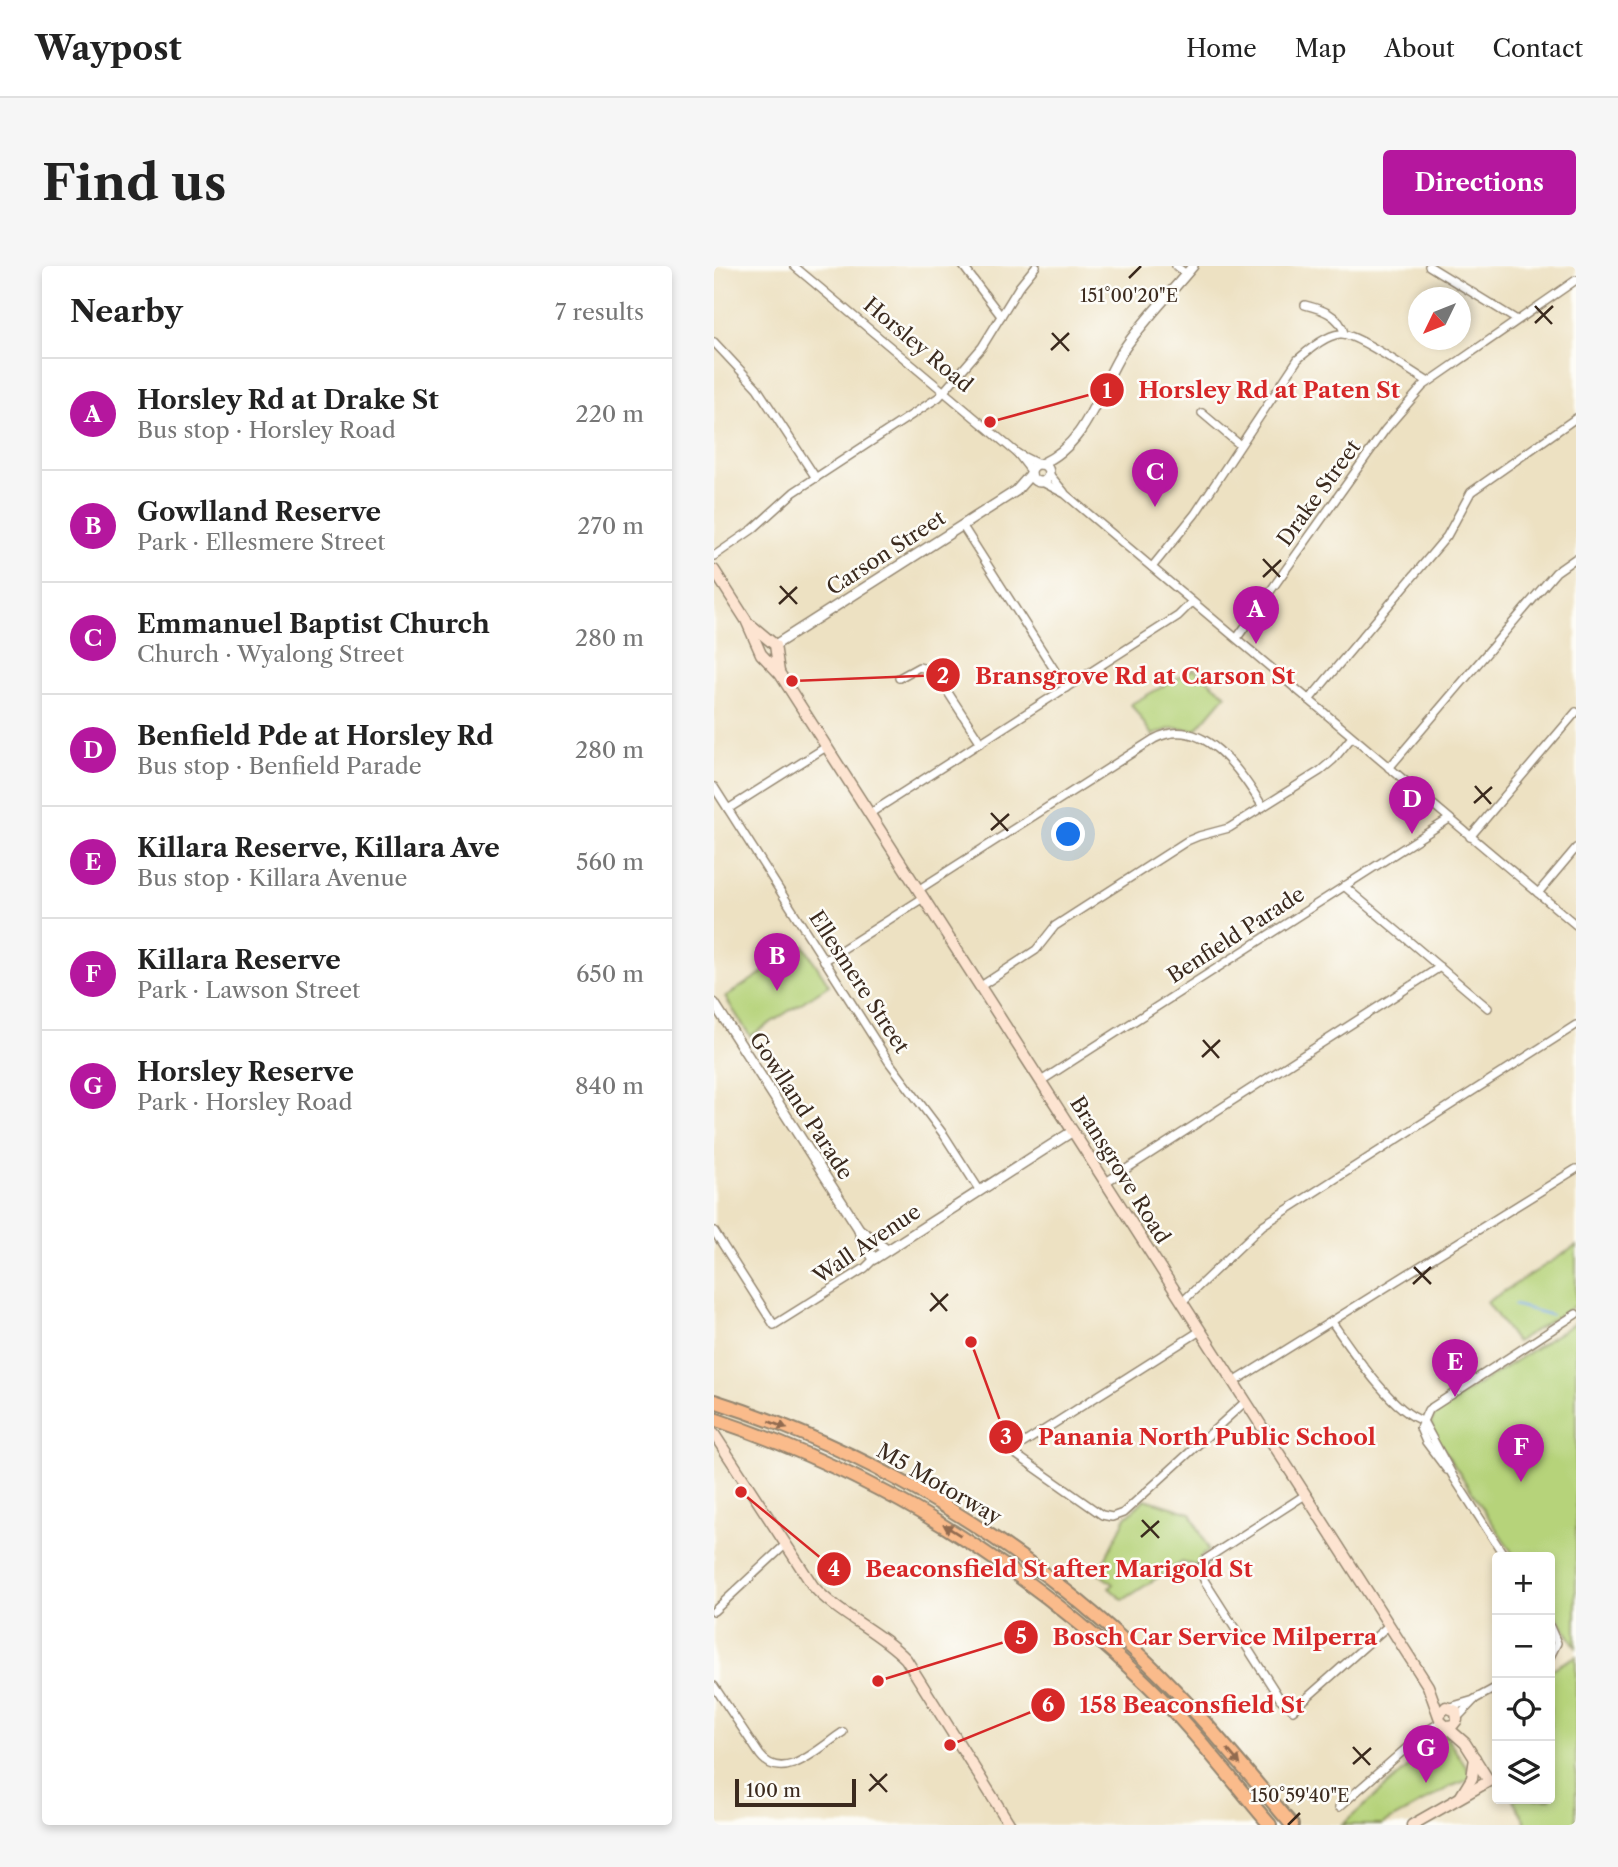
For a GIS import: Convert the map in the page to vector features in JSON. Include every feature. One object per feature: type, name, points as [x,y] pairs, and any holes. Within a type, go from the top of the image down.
[{"type":"highway","name":"M5 Motorway","points":[[714,1401],[837,1449],[896,1479],[974,1525],[1028,1562],[1080,1602],[1163,1678],[1292,1825]]},
{"type":"highway","name":"M5 Motorway","points":[[714,1419],[819,1459],[880,1489],[967,1539],[1009,1569],[1102,1643],[1150,1688],[1270,1825]]},
{"type":"main road","name":"Bransgrove Road","points":[[714,570],[746,620],[761,653],[780,674],[1428,1686],[1443,1721],[1465,1743],[1489,1781],[1458,1799]]},
{"type":"main road","name":"Bransgrove Road","points":[[746,620],[774,647],[780,674]]},
{"type":"main road","points":[[764,642],[774,647],[772,657],[761,653],[764,642]]},
{"type":"main road","points":[[714,1434],[803,1572],[824,1597],[843,1614],[884,1640],[906,1659],[1010,1825]]},
{"type":"main road","name":"Bransgrove Road","points":[[1428,1686],[1449,1707]]},
{"type":"main road","points":[[1449,1707],[1456,1711],[1458,1718],[1453,1725],[1443,1721],[1443,1709],[1449,1707]]},
{"type":"main road","name":"Bransgrove Road","points":[[1458,1718],[1465,1743]]},
{"type":"main road","points":[[1412,1825],[1458,1799],[1472,1778],[1475,1759]]},
{"type":"street","name":"Horsley Road","points":[[794,266],[1035,468]]},
{"type":"street","points":[[963,266],[1001,316]]},
{"type":"street","points":[[714,556],[746,534],[787,498],[919,412],[944,392],[978,351],[1019,287],[1036,266]]},
{"type":"street","points":[[1176,266],[1189,270]]},
{"type":"street","points":[[1429,266],[1517,320]]},
{"type":"street","name":"Carson Street","points":[[774,647],[1016,491],[1047,479],[1063,450],[1090,417],[1123,351],[1189,270]]},
{"type":"street","name":"Drake Street","points":[[1237,638],[1385,430],[1427,382],[1576,280]]},
{"type":"street","points":[[1305,305],[1320,309],[1333,317],[1341,323],[1344,333]]},
{"type":"street","points":[[1152,566],[1195,514],[1298,359],[1328,338],[1344,333],[1354,336],[1427,382]]},
{"type":"street","points":[[714,342],[757,388],[816,478]]},
{"type":"street","points":[[1202,412],[1240,445]]},
{"type":"street","points":[[1309,700],[1447,536],[1471,492],[1576,418]]},
{"type":"street","name":"Carson Street","points":[[1016,491],[1035,468],[1063,450]]},
{"type":"street","points":[[1065,494],[1033,480],[1035,468],[1049,473],[1065,494],[1576,925]]},
{"type":"street","points":[[962,525],[1066,688]]},
{"type":"street","points":[[1389,768],[1556,572],[1576,558]]},
{"type":"street","points":[[869,814],[1178,616],[1192,602]]},
{"type":"street","points":[[899,678],[919,667],[934,671],[981,743]]},
{"type":"street","points":[[1470,836],[1576,712]]},
{"type":"street","points":[[824,961],[1154,739],[1168,734],[1191,734],[1207,742],[1236,767],[1263,807]]},
{"type":"street","points":[[981,986],[1036,950],[1055,926],[1187,841],[1229,828],[1326,765],[1352,737]]},
{"type":"street","points":[[728,809],[826,747]]},
{"type":"street","name":"Ellesmere Street","points":[[714,788],[889,1062],[944,1135],[980,1191]]},
{"type":"street","name":"Benfield Parade","points":[[1041,1081],[1449,819]]},
{"type":"street","points":[[1538,892],[1576,848]]},
{"type":"street","points":[[1344,886],[1489,1008]]},
{"type":"street","points":[[1106,1182],[1440,967]]},
{"type":"street","name":"Gowlland Parade","points":[[714,1003],[859,1229],[887,1250]]},
{"type":"street","points":[[1182,1302],[1263,1225],[1576,1025]]},
{"type":"street","name":"Wall Avenue","points":[[714,1231],[774,1325],[1073,1131]]},
{"type":"street","points":[[1234,1382],[1576,1169]]},
{"type":"street","name":"Gowlland Parade","points":[[859,1229],[861,1239],[874,1259]]},
{"type":"street","points":[[1423,1421],[1433,1405],[1576,1314]]},
{"type":"street","points":[[1332,1322],[1366,1368],[1405,1412],[1423,1421],[1454,1478],[1502,1552]]},
{"type":"street","points":[[1200,1331],[1011,1451],[1102,1515],[1112,1517],[1123,1513],[1246,1401]]},
{"type":"street","points":[[1305,1495],[1206,1559],[1200,1570],[1280,1699],[1293,1710],[1389,1625]]},
{"type":"street","points":[[714,1611],[785,1545]]},
{"type":"street","points":[[714,1686],[766,1764],[776,1768],[786,1768],[797,1763],[843,1732]]},
{"type":"street","points":[[1449,1707],[1475,1699],[1492,1690]]},
{"type":"street","points":[[1458,1718],[1475,1699]]},
{"type":"street","points":[[1339,1807],[1426,1731],[1443,1721]]},
{"type":"green space","points":[[1194,669],[1226,695],[1196,730],[1173,728],[1152,735],[1131,704]]},
{"type":"green space","points":[[804,946],[829,985],[750,1036],[725,997]]},
{"type":"green space","points":[[1576,1246],[1576,1305],[1516,1342],[1487,1302]]},
{"type":"green space","points":[[1576,1322],[1576,1647],[1555,1614],[1555,1552],[1512,1552],[1435,1436],[1431,1422],[1437,1411]]},
{"type":"green space","points":[[1145,1499],[1191,1513],[1209,1551],[1200,1557],[1196,1566],[1182,1562],[1123,1600],[1109,1588],[1113,1584],[1098,1573],[1126,1517]]},
{"type":"green space","points":[[1576,1656],[1576,1825],[1527,1825],[1516,1804],[1555,1804],[1555,1667]]},
{"type":"green space","points":[[1445,1735],[1472,1776],[1471,1779],[1452,1786],[1382,1825],[1342,1825]]},
{"type":"waterway","points":[[1514,1305],[1551,1315]]},
{"type":"place","name":"Horsley Rd at Paten St","points":[[990,422]]},
{"type":"place","name":"Emmanuel Baptist Church","points":[[1155,507]]},
{"type":"place","name":"Horsley Rd at Drake St","points":[[1256,644]]},
{"type":"place","name":"Bransgrove Rd at Carson St","points":[[792,681]]},
{"type":"place","name":"Benfield Pde at Horsley Rd","points":[[1412,834]]},
{"type":"place","name":"Gowlland Reserve","points":[[777,991]]},
{"type":"place","name":"Panania North Public School","points":[[971,1342]]},
{"type":"place","name":"Killara Reserve, Killara Ave","points":[[1455,1397]]},
{"type":"place","name":"Killara Reserve","points":[[1521,1482]]},
{"type":"place","name":"Beaconsfield St after Marigold St","points":[[741,1492]]},
{"type":"place","name":"Bosch Car Service Milperra","points":[[878,1681]]},
{"type":"place","name":"158 Beaconsfield St","points":[[950,1745]]},
{"type":"place","name":"Horsley Reserve","points":[[1426,1783]]}]
